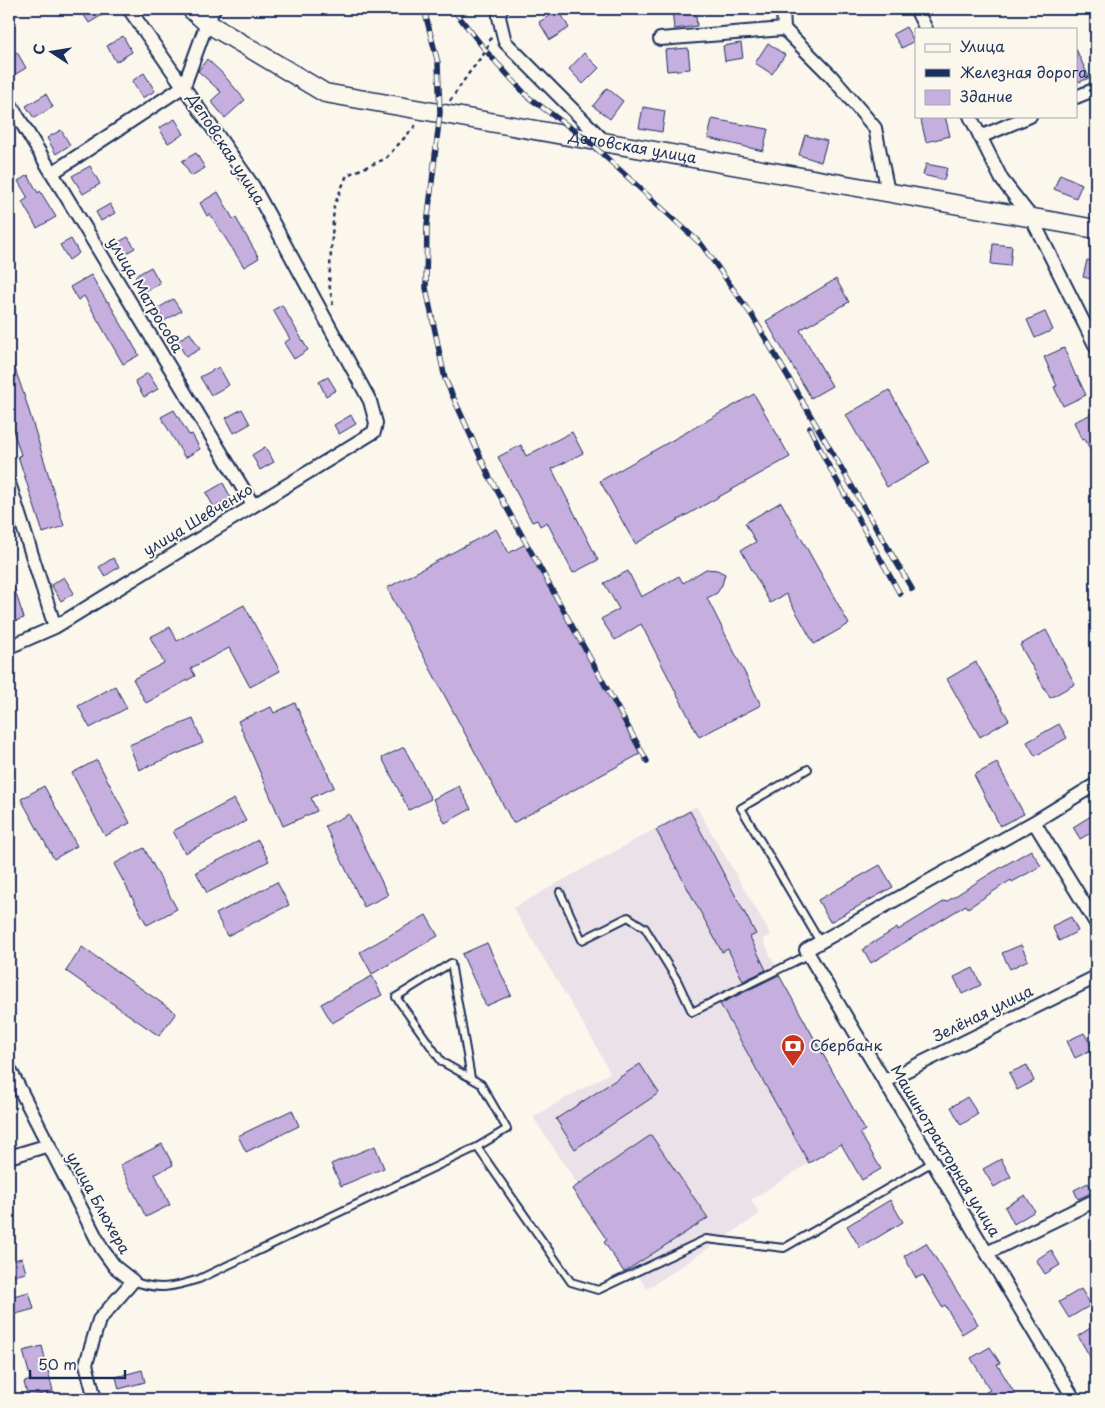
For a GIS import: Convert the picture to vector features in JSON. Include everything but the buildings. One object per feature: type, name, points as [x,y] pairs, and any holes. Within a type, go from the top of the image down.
[{"type":"street","name":"Деповская улица","points":[[129,9],[252,186],[370,401]]},
{"type":"street","name":"Деповская улица","points":[[191,9],[210,16],[325,94],[1096,229]]},
{"type":"street","points":[[783,9],[784,29],[830,76],[875,128],[888,192]]},
{"type":"street","points":[[916,9],[926,28]]},
{"type":"street","points":[[500,13],[505,42],[605,142]]},
{"type":"street","points":[[52,173],[184,86],[210,16]]},
{"type":"street","points":[[660,39],[784,29]]},
{"type":"street","points":[[1078,96],[1096,89]]},
{"type":"street","name":"улица Матросова","points":[[9,102],[253,505]]},
{"type":"street","points":[[971,118],[1002,180],[1031,218],[1096,347]]},
{"type":"street","points":[[980,136],[1025,118]]},
{"type":"street","name":"улица Шевченко","points":[[9,647],[54,627],[374,432],[376,423],[370,401]]},
{"type":"street","points":[[9,483],[54,627]]},
{"type":"street","points":[[808,955],[806,950],[1034,822],[1096,784]]},
{"type":"street","points":[[1034,822],[1096,924]]},
{"type":"street","name":"Машинотракторная улица","points":[[808,955],[1074,1399]]},
{"type":"street","name":"Зелёная улица","points":[[885,1081],[1096,976]]},
{"type":"street","name":"улица Блюхера","points":[[9,1068],[102,1249],[115,1268],[133,1281]]},
{"type":"street","points":[[9,1157],[49,1145]]},
{"type":"street","points":[[987,1253],[1096,1200]]},
{"type":"street","points":[[95,1399],[86,1364],[99,1320],[133,1281]]},
{"type":"lane","points":[[808,769],[741,808],[820,942]]},
{"type":"lane","points":[[560,892],[582,940],[628,917],[645,928],[677,980],[692,1012],[808,955]]},
{"type":"lane","points":[[133,1281],[145,1286],[158,1288],[176,1287],[199,1279],[477,1147],[507,1129],[481,1084],[442,1062],[396,997],[451,963],[471,1078]]},
{"type":"lane","points":[[477,1147],[571,1282],[598,1290],[706,1239],[784,1248],[933,1162]]},
{"type":"path","points":[[334,310],[329,284],[334,206],[347,175],[385,160],[415,125],[440,113],[486,51],[500,13]]},
{"type":"shaded area","points":[[696,806],[771,935],[763,939],[779,974],[720,1004],[809,1163],[751,1200],[760,1214],[647,1289],[533,1117],[610,1073],[593,1040],[513,908]]},
{"type":"railway","points":[[424,9],[438,63],[440,113],[427,225],[426,288],[445,379],[489,476],[647,761]]},
{"type":"railway","points":[[453,9],[486,51],[528,97],[586,139],[702,245],[753,317],[912,589]]},
{"type":"railway","points":[[810,428],[825,459],[900,594]]},
{"type":"place","name":"Сбербанк","points":[[793,1067]]}]
